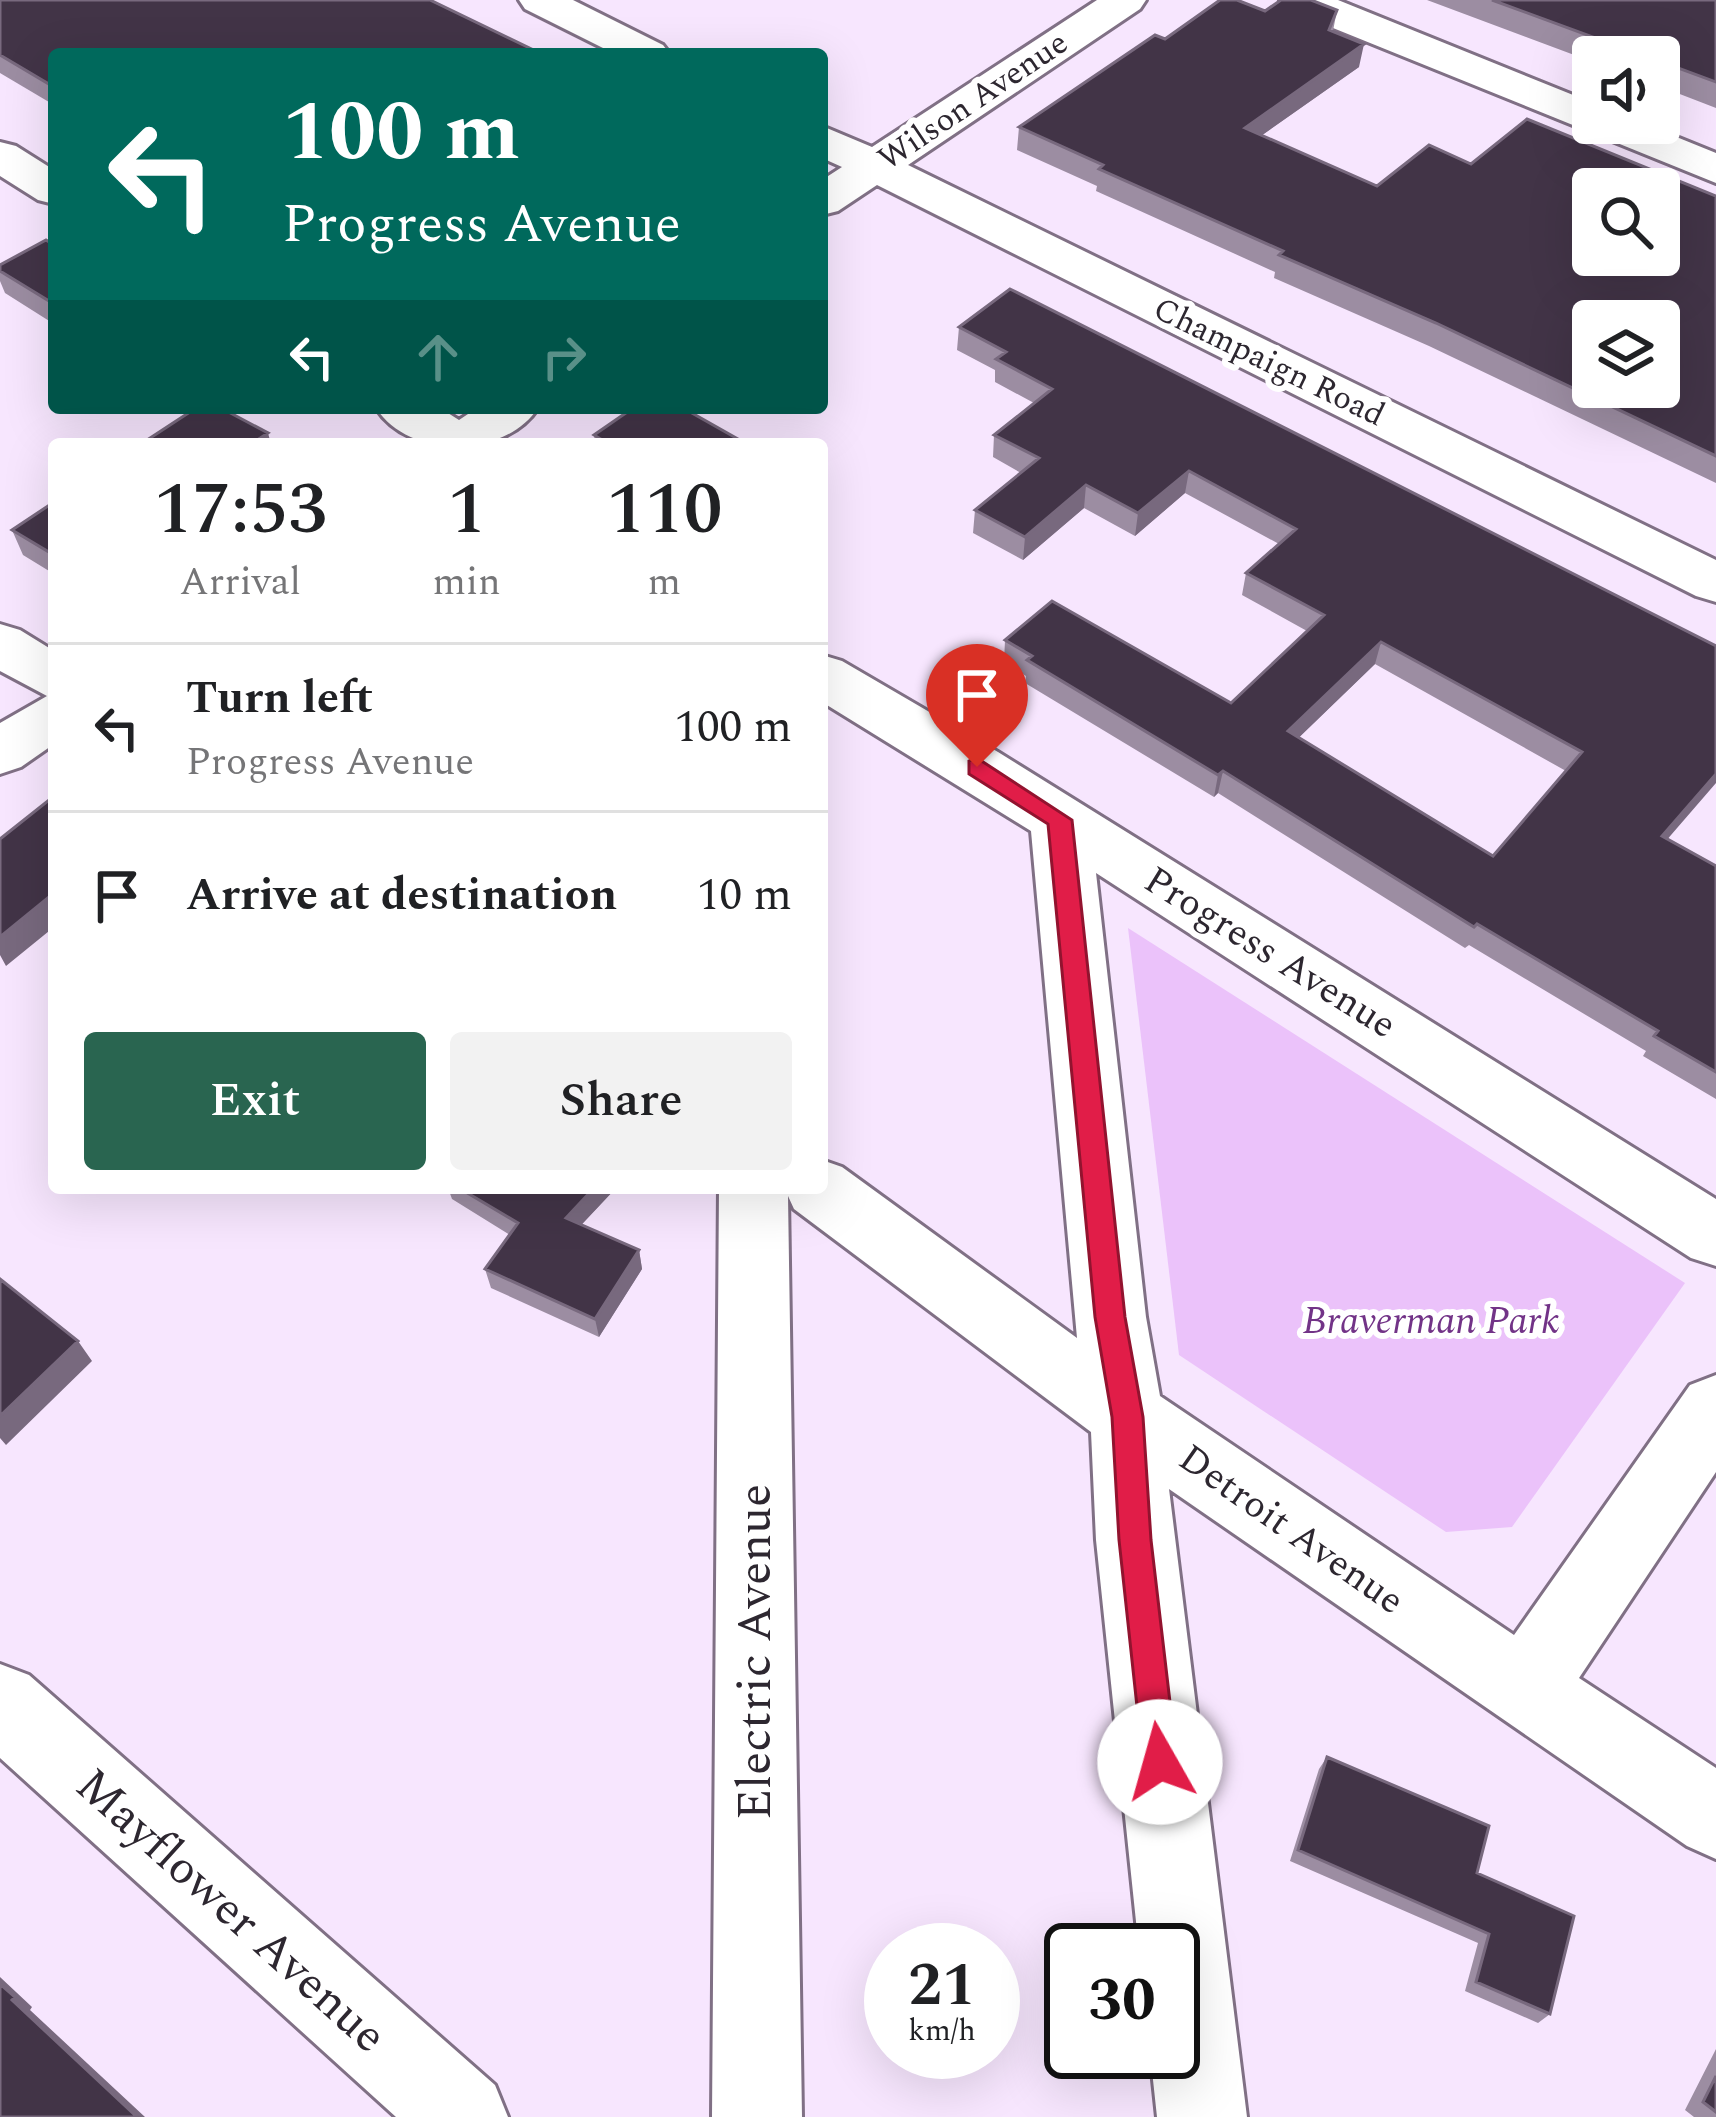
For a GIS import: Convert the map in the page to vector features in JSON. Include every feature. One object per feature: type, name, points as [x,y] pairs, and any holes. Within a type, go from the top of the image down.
[{"type":"street","points":[[539,0],[636,48]]},
{"type":"street","name":"Wilson Avenue","points":[[828,197],[1125,0]]},
{"type":"street","points":[[1301,0],[1572,110]]},
{"type":"street","name":"Champaign Road","points":[[828,143],[1716,583]]},
{"type":"street","points":[[1655,144],[1716,169]]},
{"type":"street","points":[[0,156],[48,186]]},
{"type":"street","points":[[412,414],[451,438]]},
{"type":"street","points":[[470,438],[504,414]]},
{"type":"street","points":[[0,644],[48,674]]},
{"type":"street","name":"Progress Avenue","points":[[828,678],[1716,1235]]},
{"type":"street","points":[[0,752],[48,719]]},
{"type":"street","points":[[1060,820],[1110,1317],[1127,1417],[1135,1540],[1202,2117]]},
{"type":"street","name":"Electric Avenue","points":[[753,1194],[757,2117]]},
{"type":"street","name":"Detroit Avenue","points":[[826,1194],[1127,1417],[1716,1817]]},
{"type":"street","points":[[1525,1689],[1716,1409]]},
{"type":"street","name":"Mayflower Avenue","points":[[0,1704],[463,2117]]},
{"type":"green space","name":"Braverman Park","points":[[1128,928],[1685,1283],[1512,1527],[1446,1532],[1179,1355]]},
{"type":"building","points":[[0,0],[430,0],[530,48],[48,48],[48,83],[0,55]]},
{"type":"building","points":[[1220,0],[1237,0],[1265,11],[1281,0],[1311,0],[1337,10],[1329,30],[1364,44],[1245,128],[1377,186],[1429,145],[1471,164],[1527,119],[1572,137],[1572,144],[1588,144],[1647,168],[1572,168],[1572,276],[1680,276],[1680,181],[1716,196],[1716,456],[1615,408],[1680,408],[1680,300],[1572,300],[1572,388],[1279,255],[1283,251],[1099,169],[1103,165],[1019,127],[1155,35],[1165,39]]},
{"type":"building","points":[[1492,0],[1716,0],[1716,82],[1680,69],[1680,36],[1590,36]]},
{"type":"building","points":[[48,241],[48,300],[0,271],[0,265]]},
{"type":"building","points":[[1010,289],[1716,646],[1716,774],[1662,836],[1716,866],[1716,1072],[1654,1036],[1658,1031],[1477,924],[1474,927],[1223,771],[1218,775],[1027,660],[1032,656],[1005,640],[1052,601],[1231,703],[1324,615],[1246,573],[1296,529],[1189,471],[1138,513],[1086,485],[1025,537],[975,510],[1039,458],[994,435],[1052,389],[996,359],[1006,352],[959,327]],"holes":[[[1381,642],[1582,752],[1493,856],[1288,731]]]},
{"type":"building","points":[[187,414],[232,414],[268,433],[260,438],[150,438]]},
{"type":"building","points":[[624,414],[694,414],[736,438],[599,438],[594,435]]},
{"type":"building","points":[[48,506],[48,551],[12,530]]},
{"type":"building","points":[[48,801],[48,898],[0,937],[0,839]]},
{"type":"building","points":[[469,1194],[588,1194],[566,1218],[639,1250],[595,1319],[485,1269],[518,1223]]},
{"type":"building","points":[[0,1279],[78,1341],[0,1416]]},
{"type":"building","points":[[1327,1757],[1489,1826],[1477,1873],[1574,1916],[1550,2014],[1476,1982],[1489,1934],[1298,1850]]},
{"type":"building","points":[[0,1984],[15,1997],[12,2000],[137,2117],[0,2117]]},
{"type":"building","points":[[1716,2076],[1716,2112],[1703,2102]]},
{"type":"route","points":[[977,767],[1060,820],[1110,1317],[1127,1417],[1135,1540],[1160,1762]]}]
